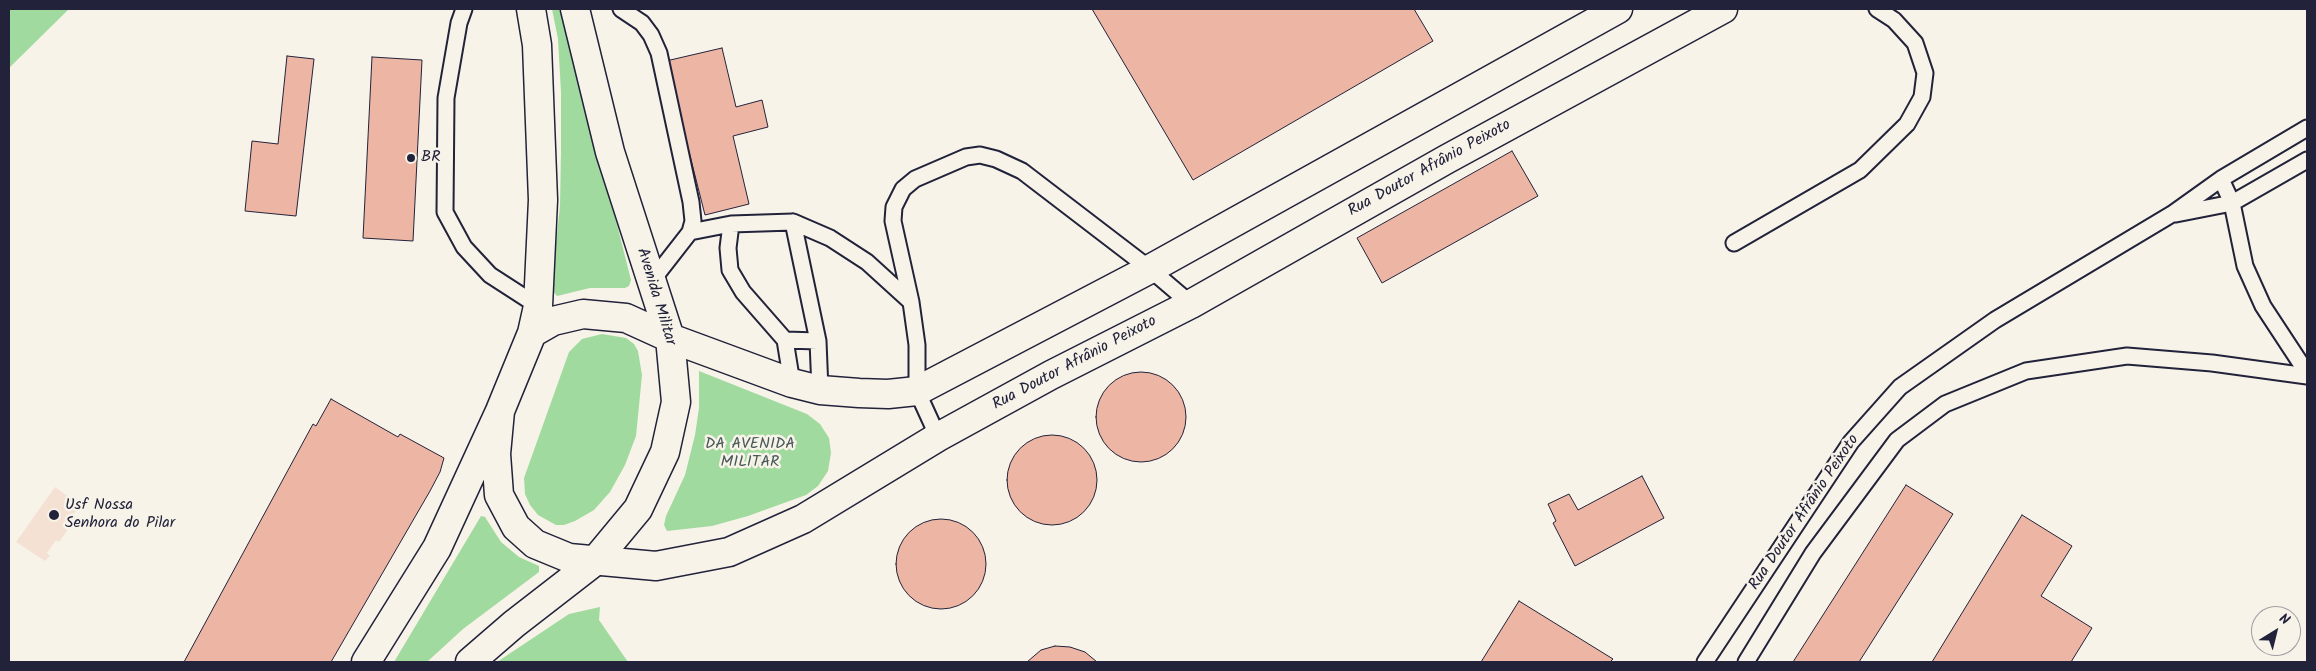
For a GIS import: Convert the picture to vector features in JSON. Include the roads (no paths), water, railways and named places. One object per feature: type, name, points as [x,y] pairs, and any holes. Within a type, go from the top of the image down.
[{"type":"street","points":[[366,662],[437,548],[500,411],[532,333],[538,306],[543,200],[537,45],[531,9]]},
{"type":"street","name":"Avenida Militar","points":[[470,662],[514,624],[594,562],[638,509],[665,452],[676,402],[670,338],[610,152],[575,9]]},
{"type":"street","points":[[532,333],[553,321],[583,314],[626,318],[670,338],[792,383],[820,390],[888,394],[917,391],[1150,269],[1618,9]]},
{"type":"street","name":"Rua Doutor Afrânio Peixoto","points":[[500,411],[496,454],[499,495],[516,527],[535,544],[569,558],[594,562],[656,566],[728,552],[803,519],[938,437],[1051,375],[1191,304],[1447,159],[1723,9]]},
{"type":"lane","points":[[464,9],[459,23],[446,98],[445,212],[464,247],[490,275],[538,306]]},
{"type":"lane","points":[[621,9],[642,23],[651,35],[658,53],[691,202],[692,221],[690,232],[651,282]]},
{"type":"lane","points":[[1734,244],[1860,170],[1907,124],[1922,97],[1926,73],[1914,43],[1894,20],[1877,9]]},
{"type":"lane","name":"Rua Doutor Afrânio Peixoto","points":[[1705,662],[1851,442],[1900,387],[1995,320],[2172,214],[2221,179],[2307,128]]},
{"type":"lane","points":[[938,437],[917,391],[917,345],[911,302],[893,221],[894,207],[903,189],[915,179],[966,157],[980,155],[996,159],[1022,172],[1150,269],[1191,304]]},
{"type":"lane","name":"Rua Doutor Afrânio Peixoto","points":[[2172,214],[2232,203],[2307,160]]},
{"type":"lane","name":"Rua Doutor Afrânio Peixoto","points":[[2221,179],[2232,203],[2245,266],[2263,306],[2307,374]]},
{"type":"lane","points":[[690,232],[731,224],[793,222],[830,238],[867,262],[911,302]]},
{"type":"lane","points":[[793,222],[818,341],[820,390]]},
{"type":"lane","points":[[731,224],[728,248],[730,270],[743,292],[785,340],[792,383]]},
{"type":"lane","points":[[785,340],[818,341]]},
{"type":"lane","name":"Rua Doutor Afrânio Peixoto","points":[[1746,662],[1812,554],[1897,440],[1945,404],[2026,371],[2127,356],[2307,374]]},
{"type":"place","name":"BR","points":[[411,158]]},
{"type":"place","name":"Usf Nossa Senhora do Pilar","points":[[54,515]]},
{"type":"park label","name":"DA AVENIDA MILITAR","points":[[750,454]]}]
